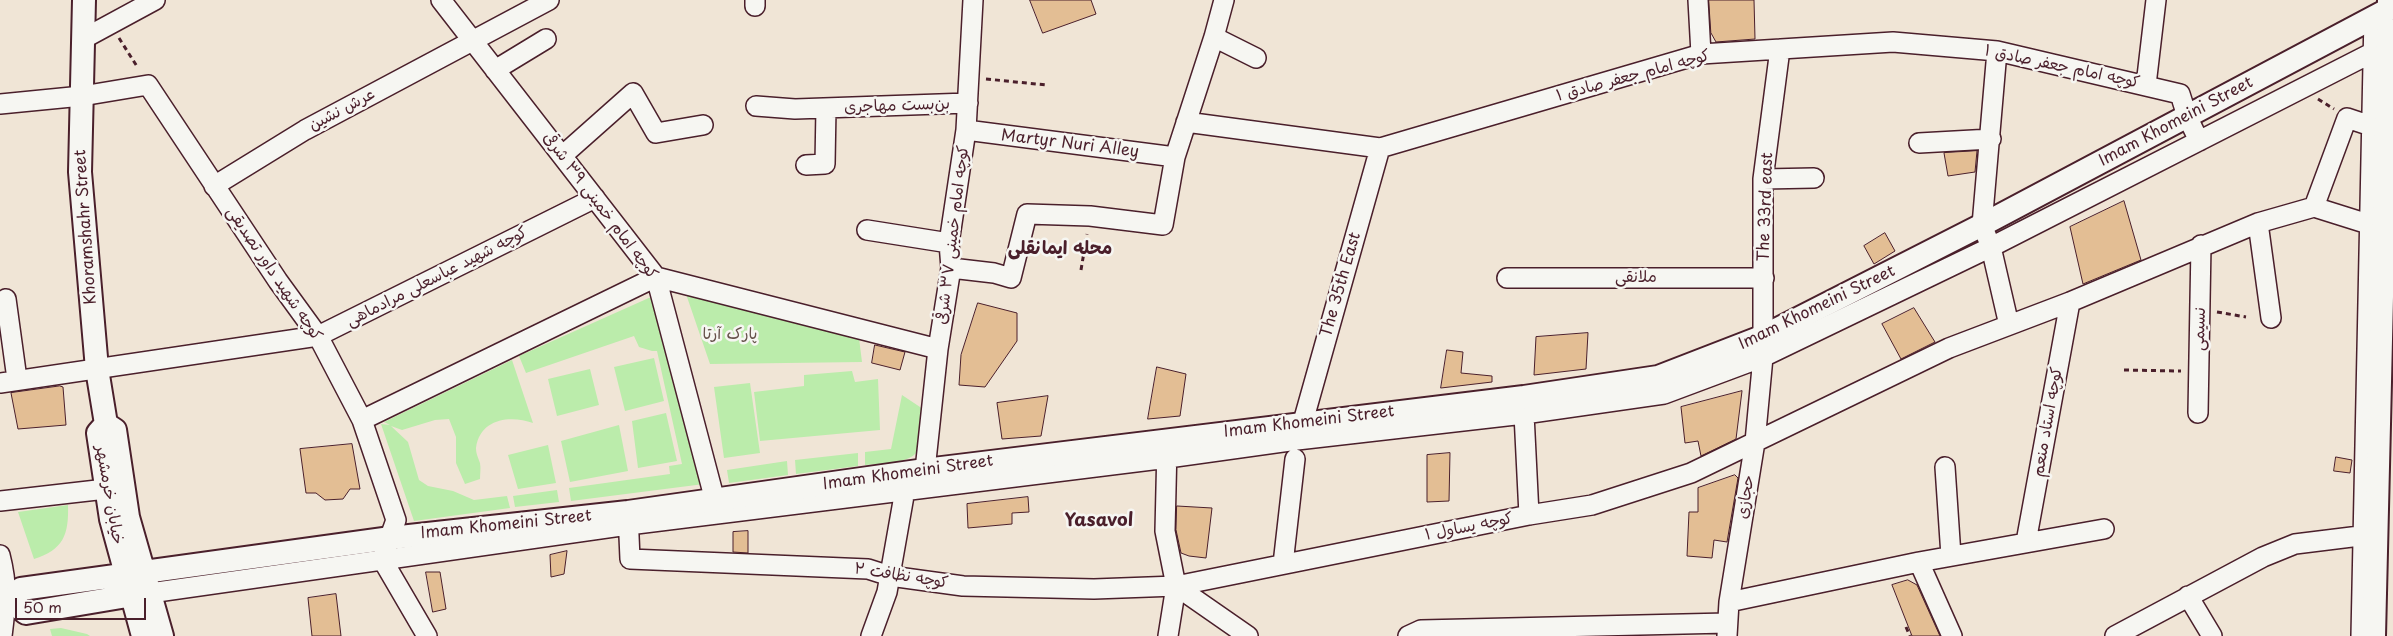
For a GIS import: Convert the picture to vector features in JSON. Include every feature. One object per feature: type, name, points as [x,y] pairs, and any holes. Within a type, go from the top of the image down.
[{"type":"main road","name":"Khoramshahr Street","points":[[84,0],[80,172],[97,369],[106,424]]},
{"type":"main road","points":[[2374,636],[2370,535],[2377,227],[2389,155],[2379,129],[2386,8]]},
{"type":"main road","name":"Imam Khomeini Street","points":[[6,603],[22,589],[135,572],[391,538],[628,518],[717,506],[925,470],[1167,449],[1658,377],[1764,347],[1982,225],[2386,8]]},
{"type":"main road","name":"خیابان خرمشهر","points":[[106,424],[115,430],[135,572],[110,519],[98,433],[106,424]]},
{"type":"main road","points":[[135,572],[141,594],[162,636]]},
{"type":"main road","points":[[6,603],[26,613],[141,594]]},
{"type":"main road","points":[[141,594],[143,636]]},
{"type":"street","points":[[83,39],[155,0]]},
{"type":"street","name":"کوچه امام خمینی ۳۹ شرقی","points":[[441,0],[656,277],[717,506]]},
{"type":"street","name":"عرش نشین","points":[[214,186],[305,130],[549,0]]},
{"type":"street","name":"کوچه امام خمینی ۳۷ شرقی","points":[[925,470],[938,349],[951,268],[949,243],[966,130],[972,0]]},
{"type":"street","points":[[951,268],[994,273],[1011,278],[1027,214],[1090,216],[1163,225],[1174,157],[1214,37],[1224,0]]},
{"type":"street","points":[[1698,0],[1701,54]]},
{"type":"street","points":[[2146,84],[2155,0]]},
{"type":"street","points":[[1214,37],[1256,58]]},
{"type":"street","points":[[495,70],[546,39]]},
{"type":"street","name":"کوچه امام جعفر صادق ۱","points":[[1186,122],[1380,148],[1701,54],[1893,42],[1997,51],[2146,84],[2180,94],[2187,116]]},
{"type":"street","points":[[1300,431],[1524,414],[1664,394],[1764,347],[1991,247],[2385,46]]},
{"type":"street","name":"The 33rd east","points":[[1764,347],[1763,179],[1780,49]]},
{"type":"street","points":[[1997,51],[1991,139],[1986,169],[1982,225],[1991,247],[2009,325]]},
{"type":"street","points":[[0,104],[82,96],[148,85]]},
{"type":"street","name":"کوچه شهید داور تصدیقی","points":[[148,85],[214,186],[318,336],[362,420],[396,520],[382,559]]},
{"type":"street","points":[[562,156],[633,93],[656,133],[703,125]]},
{"type":"street","name":"بن‌بست مهاجری","points":[[756,106],[826,108],[968,103]]},
{"type":"street","name":"بن‌بست مهاجری","points":[[806,165],[825,164],[826,108]]},
{"type":"street","points":[[2187,116],[2199,141]]},
{"type":"street","points":[[2347,118],[2379,129],[2377,227],[2314,208],[2347,118]]},
{"type":"street","name":"Martyr Nuri Alley","points":[[966,130],[1174,157]]},
{"type":"street","points":[[1919,143],[1991,139]]},
{"type":"street","name":"The 35th East","points":[[1300,431],[1380,148]]},
{"type":"street","points":[[1763,179],[1814,178]]},
{"type":"street","name":"کوچه شهید عباسعلی مرادماهی","points":[[9,381],[318,336],[595,198]]},
{"type":"street","name":"کوچه یساول ۱","points":[[1176,586],[1592,505],[1691,473],[1949,348],[2070,302],[2201,245],[2258,223],[2314,208]]},
{"type":"street","points":[[2258,223],[2271,318]]},
{"type":"street","points":[[867,230],[949,243]]},
{"type":"street","name":"نسیمی","points":[[2198,413],[2201,245]]},
{"type":"street","points":[[362,420],[656,277],[938,349]]},
{"type":"street","name":"ملانقی","points":[[1507,278],[1764,278]]},
{"type":"street","points":[[6,299],[9,381]]},
{"type":"street","name":"کوچه استاد منعم","points":[[2026,542],[2070,302]]},
{"type":"street","name":"حجازی","points":[[1727,630],[1729,602],[1754,442],[1764,347]]},
{"type":"street","points":[[1524,414],[1529,516]]},
{"type":"street","points":[[717,506],[905,490],[1167,449],[1165,531],[1176,586],[1168,636]]},
{"type":"street","points":[[1283,564],[1295,459]]},
{"type":"street","points":[[1945,467],[1952,556]]},
{"type":"street","points":[[871,636],[887,592],[905,490],[925,470]]},
{"type":"street","points":[[0,502],[106,489]]},
{"type":"street","points":[[141,594],[382,559],[628,518]]},
{"type":"street","name":"کوچه نظافت ۲","points":[[628,518],[630,560],[868,569],[890,576],[963,586],[1094,589],[1176,586]]},
{"type":"street","points":[[1729,602],[1919,562],[2104,529]]},
{"type":"street","points":[[2115,636],[2188,596],[2294,544],[2370,535],[2361,636]]},
{"type":"street","points":[[0,555],[6,579],[6,603],[2,636]]},
{"type":"street","points":[[382,559],[427,636]]},
{"type":"street","points":[[1919,562],[1952,636]]},
{"type":"street","points":[[1176,586],[1248,636]]},
{"type":"street","points":[[2188,596],[2212,636]]},
{"type":"street","points":[[1408,636],[1421,630],[1727,630]]},
{"type":"path","points":[[110,24],[148,85]]},
{"type":"path","points":[[968,78],[1047,85]]},
{"type":"path","points":[[2301,88],[2347,118]]},
{"type":"path","points":[[1080,270],[1090,216]]},
{"type":"path","points":[[2201,309],[2246,317]]},
{"type":"path","points":[[2124,370],[2199,371]]},
{"type":"path","points":[[1906,627],[1910,636]]},
{"type":"green space","name":"پارک آرتا","points":[[686,294],[859,338],[862,362],[710,364]]},
{"type":"green space","points":[[651,297],[704,484],[571,501],[569,488],[670,474],[669,466],[682,464],[657,351],[639,347],[634,336],[526,373],[519,356]]},
{"type":"green space","points":[[654,358],[664,401],[625,411],[614,367]]},
{"type":"green space","points":[[512,360],[533,423],[506,419],[490,425],[484,430],[476,448],[480,465],[480,479],[465,484],[456,463],[456,437],[449,419],[435,420],[402,430],[391,426],[408,442],[419,480],[428,486],[453,491],[474,500],[507,496],[510,508],[414,521],[381,424],[390,425],[384,422]]},
{"type":"green space","points":[[590,369],[599,405],[557,416],[548,379]]},
{"type":"green space","points":[[852,371],[855,382],[878,379],[880,430],[760,441],[754,392],[804,386],[804,375]]},
{"type":"green space","name":"پارک آرتا","points":[[750,383],[760,453],[724,458],[714,387]]},
{"type":"green space","points":[[902,395],[923,409],[922,434],[916,454],[910,458],[895,462],[865,465],[865,452],[891,449]]},
{"type":"green space","points":[[666,413],[677,461],[638,468],[632,421]]},
{"type":"green space","points":[[619,425],[628,471],[570,482],[561,441]]},
{"type":"green space","points":[[548,445],[556,483],[518,489],[508,455]]},
{"type":"green space","points":[[858,453],[858,466],[796,474],[795,460]]},
{"type":"green space","points":[[787,461],[788,475],[729,483],[727,470]]},
{"type":"green space","points":[[557,490],[559,502],[515,507],[513,496]]},
{"type":"green space","points":[[68,505],[67,525],[62,540],[52,551],[34,559],[18,512]]},
{"type":"green space","points":[[61,628],[90,636],[52,636],[50,629]]},
{"type":"building","points":[[1030,0],[1091,0],[1096,14],[1043,33]]},
{"type":"building","points":[[1709,0],[1754,0],[1755,39],[1716,42],[1711,33]]},
{"type":"building","points":[[1977,151],[1975,172],[1948,176],[1944,153]]},
{"type":"building","points":[[2124,201],[2141,260],[2083,284],[2070,227]]},
{"type":"building","points":[[1885,233],[1895,251],[1874,264],[1864,246]]},
{"type":"building","points":[[978,303],[1017,313],[1017,341],[985,387],[959,385],[961,355]]},
{"type":"building","points":[[1914,308],[1935,342],[1901,359],[1882,324]]},
{"type":"building","points":[[1588,333],[1586,369],[1534,375],[1536,337]]},
{"type":"building","points":[[875,345],[905,352],[900,370],[872,363]]},
{"type":"building","points":[[1447,350],[1463,352],[1461,373],[1492,376],[1492,382],[1441,388]]},
{"type":"building","points":[[1157,367],[1186,374],[1180,416],[1148,419]]},
{"type":"building","points":[[63,387],[66,425],[18,429],[11,393]]},
{"type":"building","points":[[1742,391],[1736,439],[1701,456],[1698,441],[1685,443],[1681,407]]},
{"type":"building","points":[[1048,396],[1041,436],[1002,439],[997,403]]},
{"type":"building","points":[[352,444],[360,489],[350,489],[343,499],[325,500],[316,493],[306,493],[300,449]]},
{"type":"building","points":[[1450,453],[1449,501],[1427,502],[1427,455]]},
{"type":"building","points":[[2336,457],[2352,460],[2350,473],[2334,471]]},
{"type":"building","points":[[1735,475],[1738,478],[1727,542],[1714,540],[1712,558],[1687,556],[1689,512],[1698,512],[1698,488]]},
{"type":"building","points":[[1028,497],[1029,512],[1012,513],[1012,524],[968,528],[967,504]]},
{"type":"building","points":[[1177,506],[1212,508],[1206,558],[1181,553],[1176,530]]},
{"type":"building","points":[[748,531],[748,553],[733,552],[733,532]]},
{"type":"building","points":[[567,551],[564,574],[551,577],[550,555]]},
{"type":"building","points":[[426,572],[440,572],[446,609],[433,612]]},
{"type":"building","points":[[1908,580],[1917,585],[1940,636],[1912,636],[1892,585]]},
{"type":"building","points":[[336,594],[341,636],[312,636],[308,598]]},
{"type":"district","name":"محله ایمانقلی","points":[[1060,249]]},
{"type":"district","name":"Yasavol","points":[[1099,521]]}]
